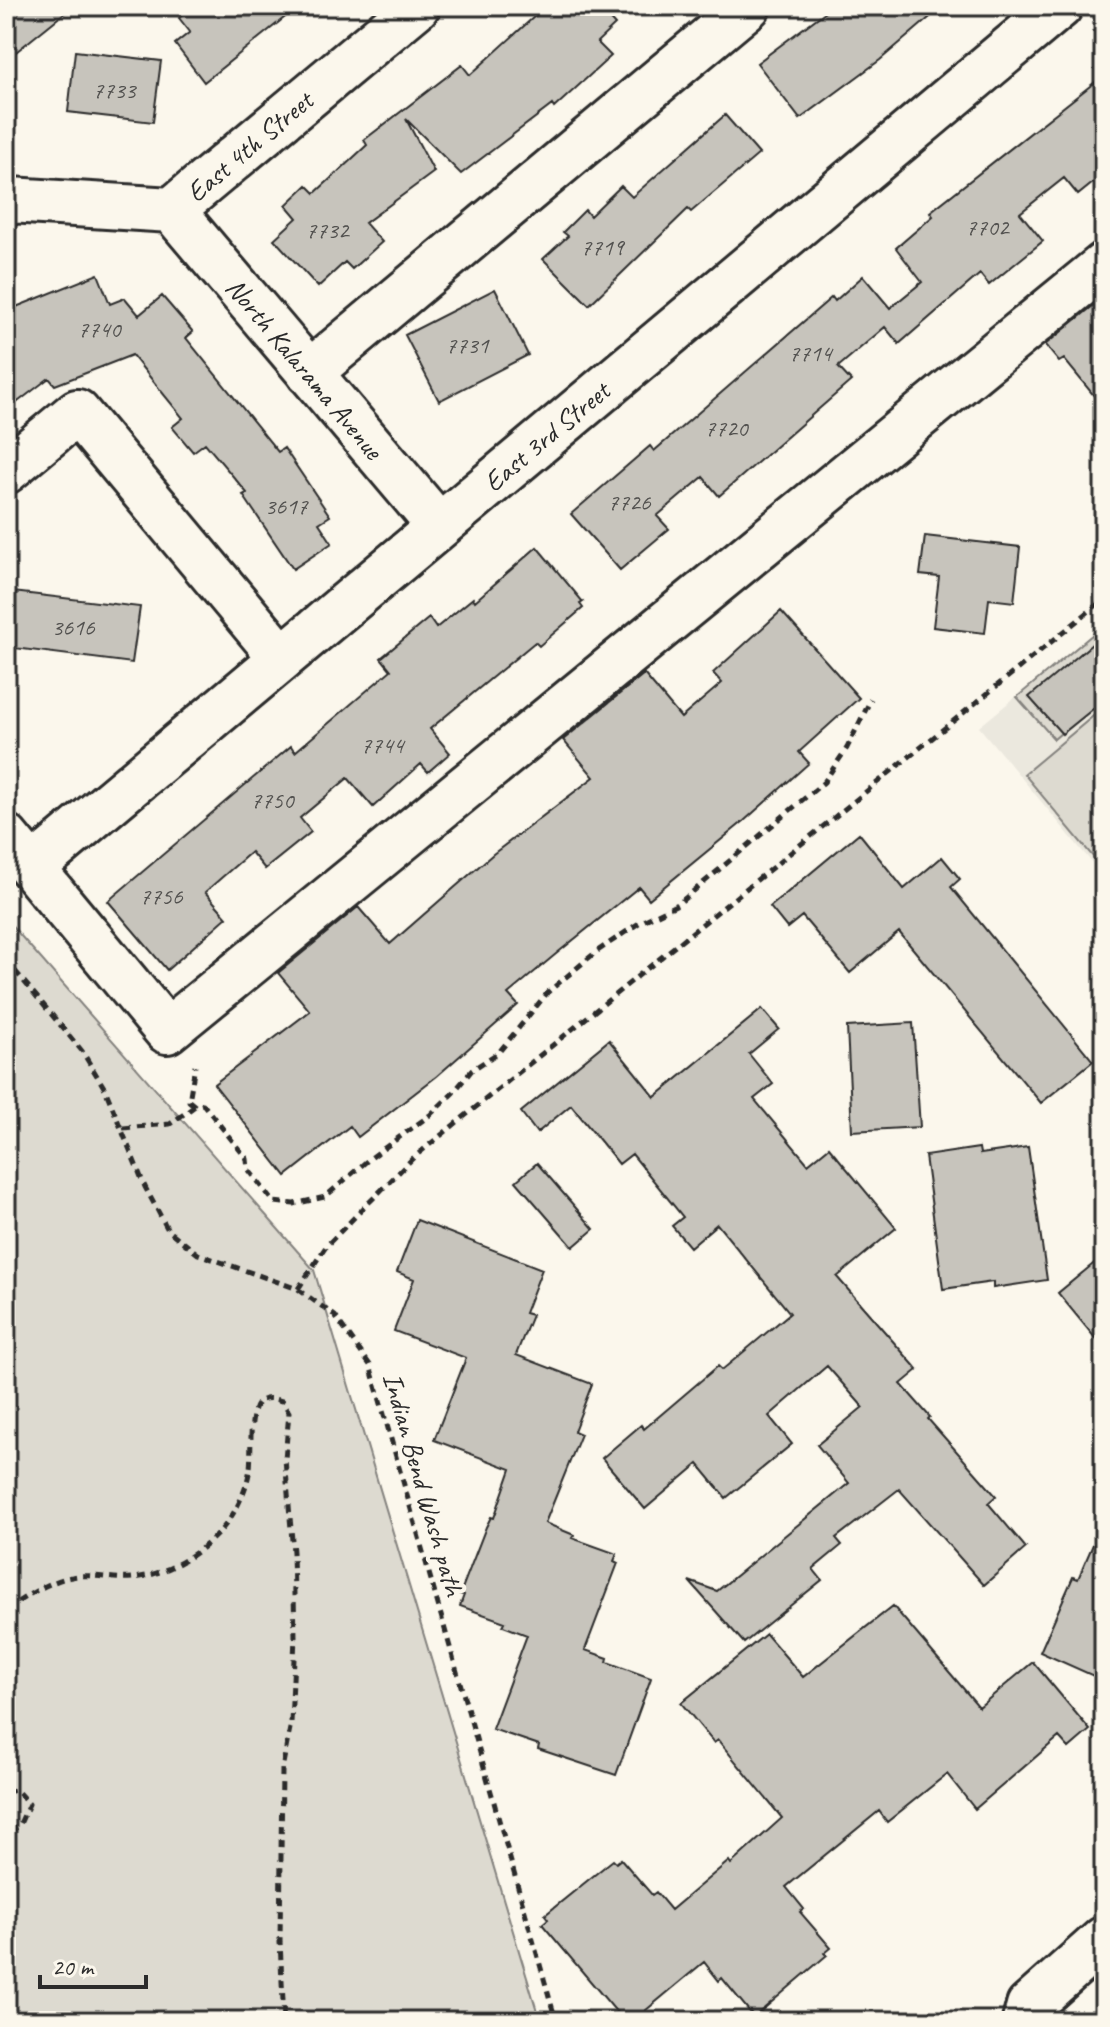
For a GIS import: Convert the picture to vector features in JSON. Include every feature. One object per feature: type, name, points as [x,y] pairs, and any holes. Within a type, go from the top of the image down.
[{"type":"street","name":"East 4th Street","points":[[7,200],[172,210],[417,6]]},
{"type":"street","points":[[309,373],[748,6]]},
{"type":"street","name":"East 3rd Street","points":[[19,853],[282,658],[1060,6]]},
{"type":"street","name":"North Kalarama Avenue","points":[[172,210],[439,526]]},
{"type":"street","points":[[19,853],[167,1031],[1104,265]]},
{"type":"street","points":[[6,471],[77,412],[282,658]]},
{"type":"street","points":[[1025,2021],[1029,2006],[1104,1939]]},
{"type":"path","points":[[298,1289],[327,1245],[413,1158],[1103,600],[1104,576]]},
{"type":"path","points":[[123,1128],[170,1124],[195,1106],[203,1104],[247,1159],[248,1169],[274,1202],[294,1204],[325,1197],[368,1160],[430,1115],[472,1070],[499,1052],[548,992],[596,952],[639,923],[678,904],[824,782],[847,748],[871,699]]},
{"type":"path","name":"Indian Bend Wash path","points":[[6,960],[82,1051],[105,1089],[145,1187],[168,1230],[198,1254],[298,1289],[335,1316],[370,1365],[556,2021]]},
{"type":"path","points":[[195,1066],[189,1101],[195,1106]]},
{"type":"path","points":[[6,1609],[39,1589],[71,1577],[131,1578],[162,1572],[194,1554],[223,1529],[241,1497],[250,1469],[254,1411],[259,1402],[271,1398],[282,1401],[289,1412],[285,1459],[293,1552],[295,1637],[291,1723],[282,1769],[280,1942],[284,2021]]},
{"type":"path","points":[[6,1792],[16,1790],[29,1804],[19,1826],[6,1834]]},
{"type":"shaded area","points":[[1104,624],[1104,877],[979,727]]},
{"type":"shaded area","points":[[1104,625],[1104,696],[1054,739],[1017,697]]},
{"type":"shaded area","points":[[1104,707],[1104,870],[1024,774]]},
{"type":"shaded area","points":[[6,919],[314,1270],[540,2021],[6,2021]]},
{"type":"building","points":[[6,6],[73,6],[6,60]]},
{"type":"building","points":[[194,6],[299,6],[204,82],[175,44],[190,32],[179,18]]},
{"type":"building","points":[[546,6],[598,6],[615,25],[597,42],[611,56],[554,108],[552,105],[461,174],[406,119],[434,172],[365,223],[382,242],[352,269],[345,262],[318,287],[274,239],[297,218],[286,205],[307,185],[315,193],[367,145],[364,140],[462,65],[470,75]]},
{"type":"building","points":[[833,6],[943,6],[880,60],[800,119],[757,63]]},
{"type":"building","points":[[75,51],[161,61],[153,122],[68,112]]},
{"type":"building","points":[[1104,75],[1104,174],[1078,195],[1064,178],[1020,213],[1043,241],[989,285],[980,274],[899,344],[885,327],[838,367],[851,381],[719,496],[703,477],[657,516],[669,529],[620,570],[571,514],[650,446],[654,451],[832,297],[835,301],[863,276],[890,308],[922,282],[896,248],[933,216],[930,212]]},
{"type":"building","points":[[725,115],[759,154],[691,212],[688,209],[589,305],[543,259],[568,236],[563,232],[585,210],[590,216],[621,186],[632,197]]},
{"type":"building","points":[[98,274],[110,304],[125,298],[139,315],[162,296],[193,332],[186,338],[278,452],[284,448],[330,516],[319,523],[332,543],[293,569],[243,495],[247,493],[205,443],[193,452],[172,427],[183,418],[132,355],[55,385],[49,378],[6,411],[6,311]]},
{"type":"building","points":[[495,289],[528,355],[439,401],[405,335]]},
{"type":"building","points":[[1104,297],[1104,408],[1064,359],[1059,362],[1045,345]]},
{"type":"building","points":[[925,536],[1020,547],[1014,602],[989,599],[985,633],[933,627],[939,577],[920,575]]},
{"type":"building","points":[[537,547],[583,602],[580,604],[583,608],[539,646],[535,642],[430,729],[450,753],[428,772],[421,764],[373,807],[348,778],[300,818],[311,832],[265,869],[251,852],[205,892],[227,917],[167,970],[108,901],[291,746],[295,752],[391,670],[381,658],[429,618],[436,628],[473,598],[475,601]]},
{"type":"building","points":[[13,592],[140,607],[132,663],[6,647]]},
{"type":"building","points":[[781,611],[859,698],[799,752],[809,763],[649,899],[639,887],[508,994],[518,1005],[437,1076],[358,1137],[350,1126],[286,1176],[214,1084],[310,1011],[278,973],[358,907],[390,944],[493,854],[594,777],[563,740],[644,674],[681,718],[722,683],[713,673]]},
{"type":"building","points":[[1104,634],[1104,700],[1062,734],[1029,697]]},
{"type":"building","points":[[859,833],[904,889],[942,857],[960,879],[951,887],[1093,1061],[1041,1103],[899,932],[850,973],[802,916],[787,928],[770,907]]},
{"type":"building","points":[[762,1009],[779,1029],[749,1054],[773,1084],[754,1099],[808,1164],[829,1147],[896,1228],[837,1277],[918,1370],[901,1384],[996,1496],[988,1503],[1026,1548],[984,1585],[899,1489],[836,1538],[842,1545],[813,1569],[822,1580],[744,1643],[689,1581],[717,1591],[849,1483],[817,1445],[863,1407],[827,1366],[769,1416],[792,1444],[726,1498],[698,1464],[645,1509],[602,1458],[641,1425],[644,1429],[718,1366],[722,1370],[790,1313],[717,1224],[690,1247],[672,1226],[683,1217],[632,1154],[619,1164],[571,1105],[537,1133],[521,1112],[609,1040],[655,1097]]},
{"type":"building","points":[[913,1023],[920,1127],[852,1131],[847,1027]]},
{"type":"building","points":[[1028,1147],[1047,1280],[993,1288],[993,1282],[943,1289],[925,1156],[979,1148],[980,1154]]},
{"type":"building","points":[[537,1163],[594,1229],[573,1247],[516,1181]]},
{"type":"building","points":[[417,1220],[542,1269],[525,1313],[532,1315],[516,1355],[592,1384],[574,1431],[581,1434],[545,1523],[574,1535],[572,1538],[617,1554],[614,1561],[618,1563],[585,1650],[608,1658],[607,1662],[651,1678],[616,1775],[538,1749],[539,1745],[492,1729],[527,1635],[503,1626],[505,1622],[460,1606],[464,1595],[460,1594],[486,1527],[491,1517],[494,1518],[511,1469],[434,1440],[466,1358],[394,1331],[414,1279],[397,1272]]},
{"type":"building","points":[[1104,1255],[1104,1349],[1058,1293]]},
{"type":"building","points":[[1104,1519],[1104,1659],[1098,1678],[1040,1652],[1073,1577],[1078,1579]]},
{"type":"building","points":[[893,1606],[979,1707],[1033,1662],[1090,1730],[1069,1748],[1059,1737],[975,1809],[947,1774],[887,1822],[879,1811],[786,1887],[804,1909],[800,1912],[831,1948],[825,1953],[827,1955],[754,2017],[722,1978],[719,1981],[704,1962],[633,2021],[624,2021],[542,1924],[548,1919],[545,1915],[613,1860],[616,1863],[621,1859],[652,1895],[656,1892],[671,1910],[729,1861],[731,1864],[782,1818],[718,1740],[714,1743],[681,1703],[766,1634],[803,1677]]}]
